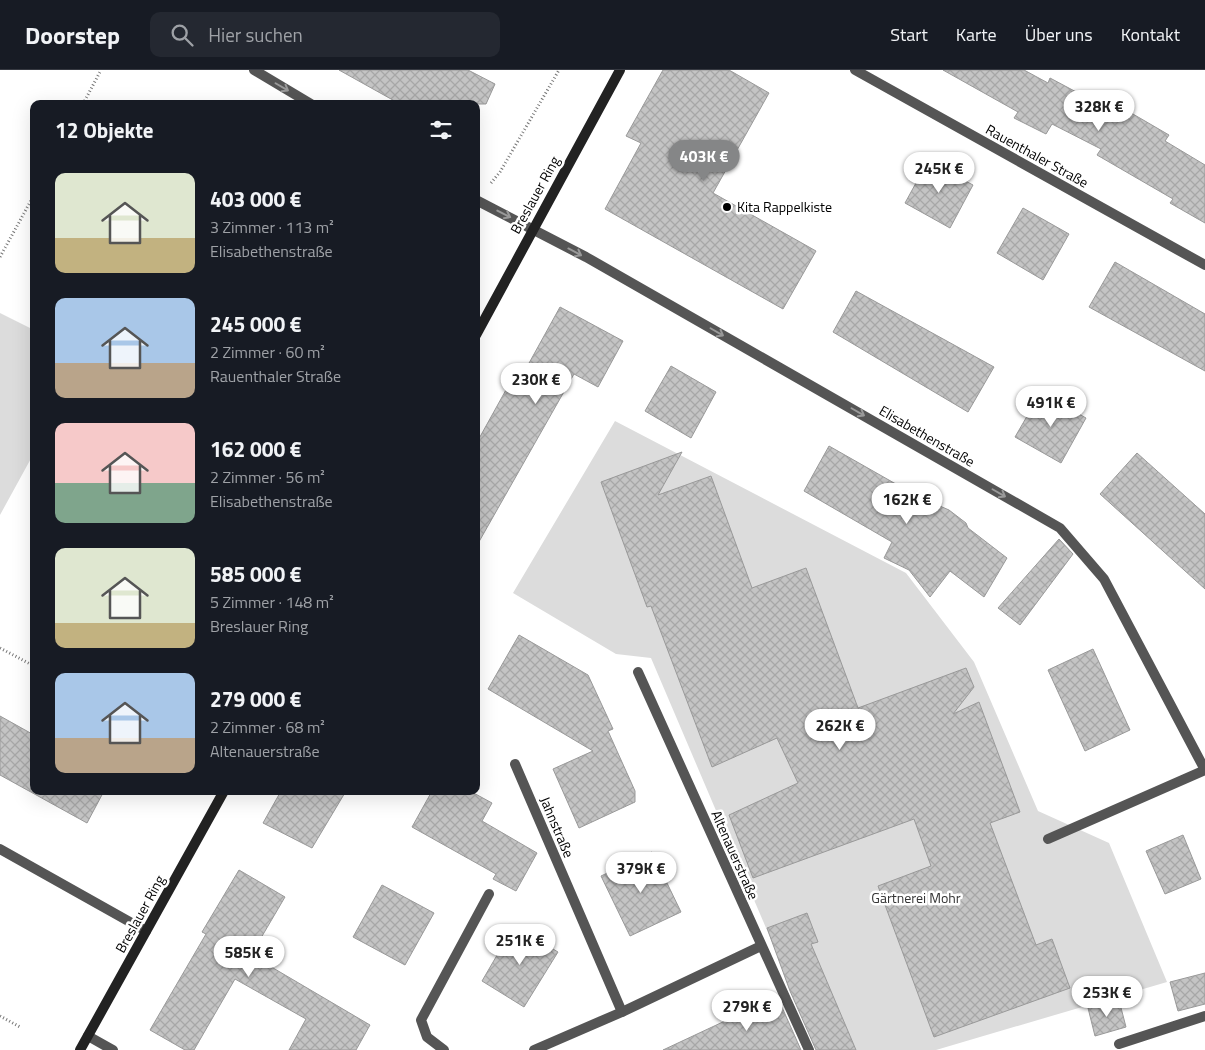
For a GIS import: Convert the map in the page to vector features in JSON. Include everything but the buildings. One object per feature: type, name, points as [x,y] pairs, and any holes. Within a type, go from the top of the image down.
[{"type":"main road","name":"Breslauer Ring","points":[[480,327],[532,228],[620,70]]},
{"type":"main road","name":"Breslauer Ring","points":[[80,1050],[222,795]]},
{"type":"street","points":[[254,70],[304,100]]},
{"type":"street","name":"Rauenthaler Straße","points":[[855,70],[1205,265]]},
{"type":"street","name":"Elisabethenstraße","points":[[480,202],[532,228],[1060,528],[1104,579],[1205,770]]},
{"type":"street","name":"Altenauerstraße","points":[[638,672],[809,1050]]},
{"type":"street","name":"Jahnstraße","points":[[515,764],[622,1012]]},
{"type":"street","points":[[1048,839],[1205,770]]},
{"type":"street","points":[[0,849],[146,931]]},
{"type":"street","points":[[444,1050],[427,1037],[420,1020],[490,894]]},
{"type":"street","points":[[534,1050],[622,1012],[761,946]]},
{"type":"street","points":[[1119,1044],[1205,1016]]},
{"type":"street","points":[[88,1036],[113,1050]]},
{"type":"path","points":[[85,100],[101,70]]},
{"type":"path","points":[[480,195],[500,172],[559,70]]},
{"type":"path","points":[[0,257],[30,201]]},
{"type":"path","points":[[0,648],[30,664]]},
{"type":"path","points":[[0,1016],[20,1027]]},
{"type":"green space","points":[[0,313],[30,328],[30,460],[0,515]]},
{"type":"green space","name":"Gärtnerei Mohr","points":[[615,421],[906,573],[974,662],[1038,811],[1109,843],[1167,982],[936,1050],[818,1050],[651,658],[616,654],[513,593]]},
{"type":"place","name":"Kita Rappelkiste","points":[[727,207]]}]
